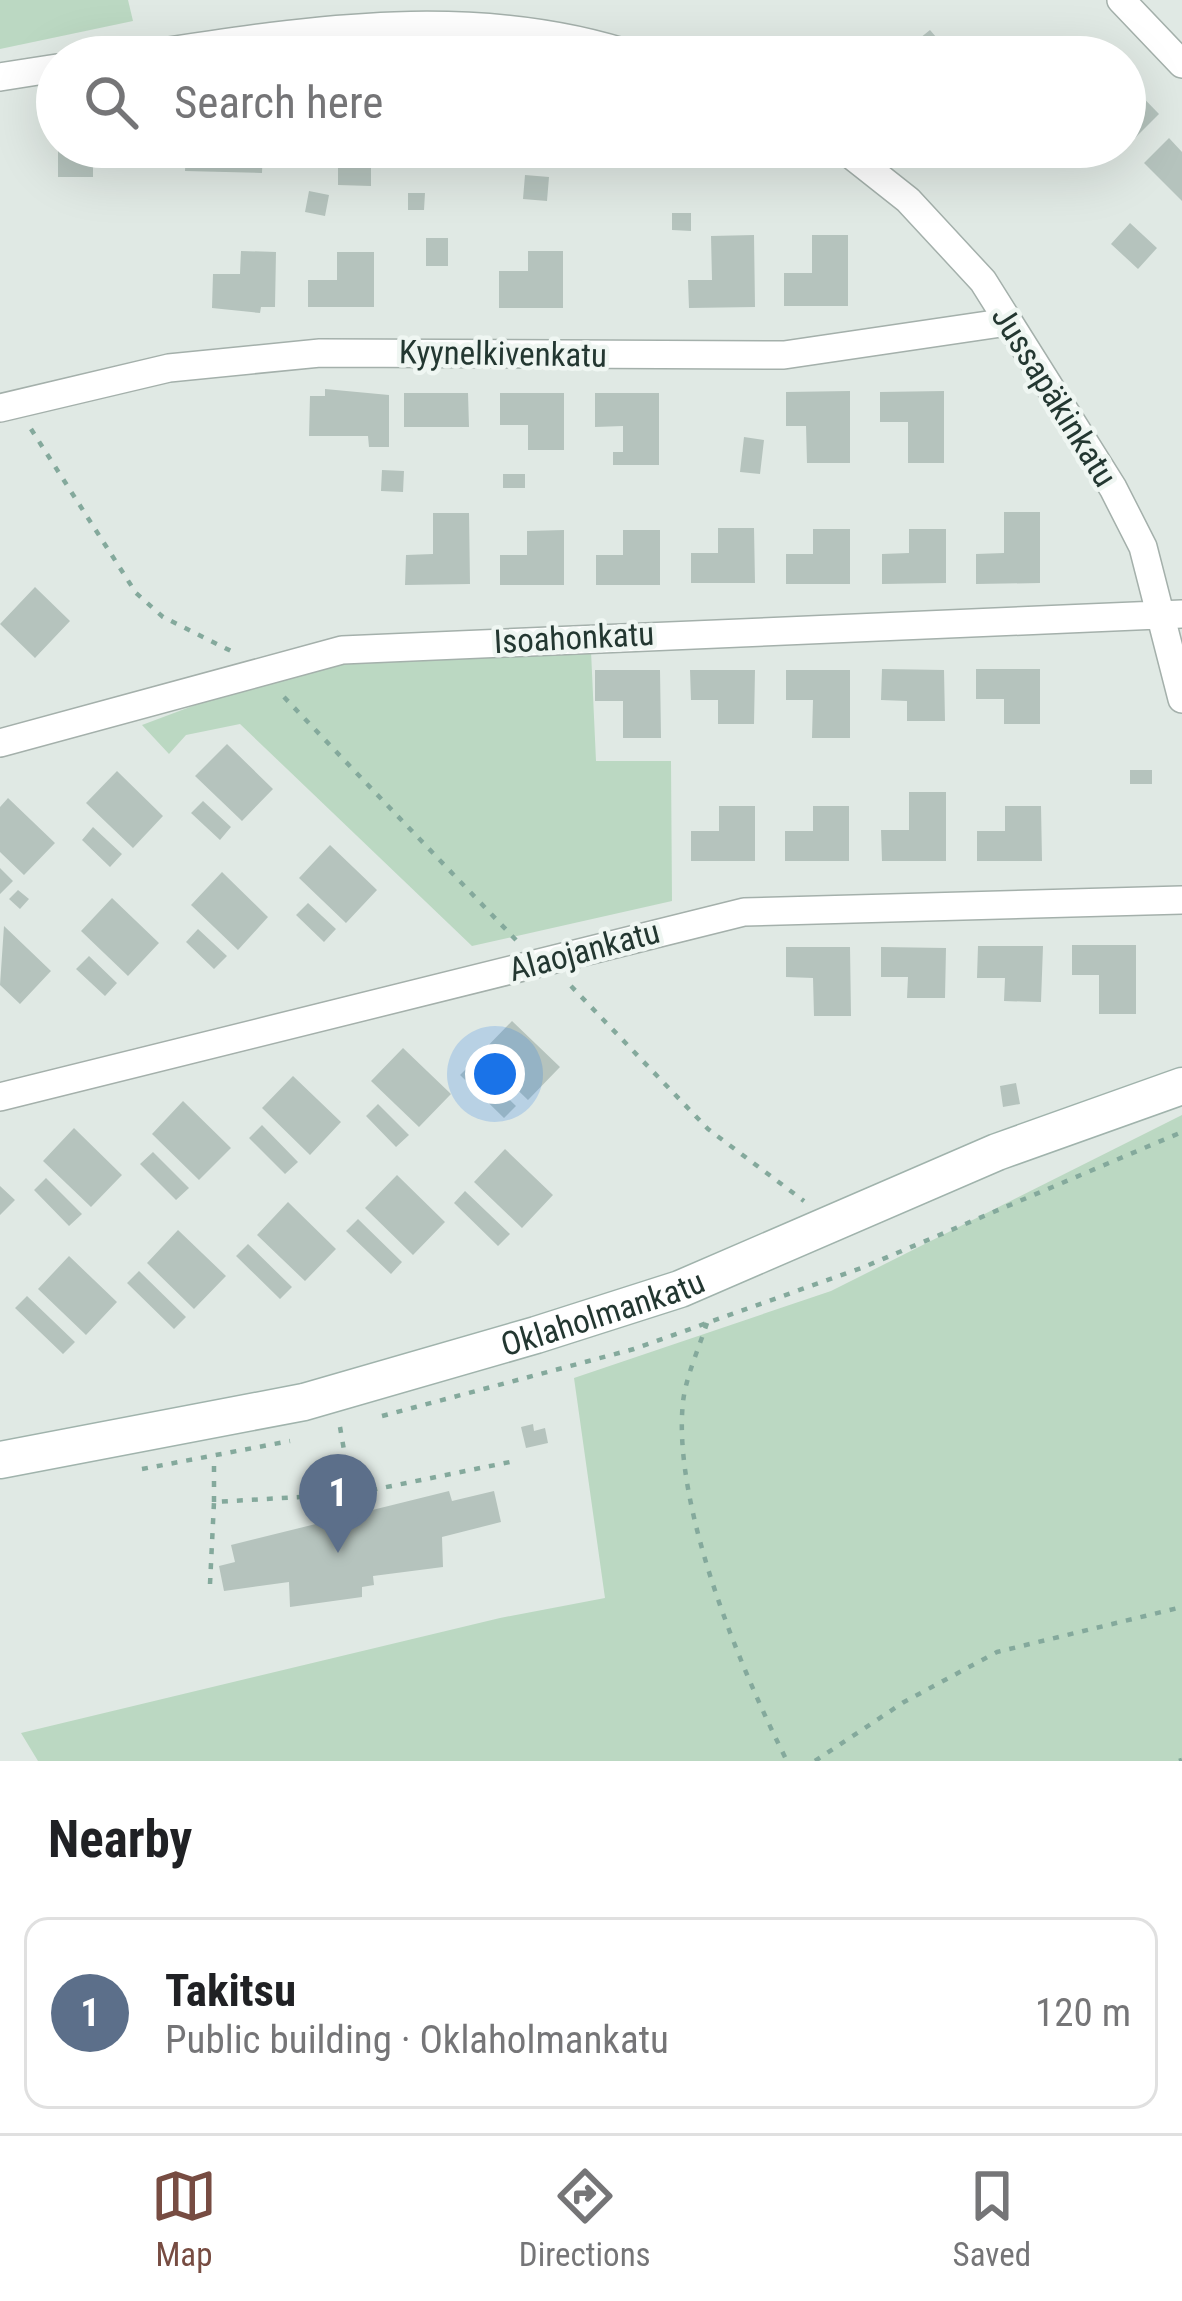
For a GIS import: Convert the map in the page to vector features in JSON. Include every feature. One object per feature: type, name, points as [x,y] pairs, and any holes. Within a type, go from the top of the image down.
[{"type":"street","points":[[1121,0],[1182,64]]},
{"type":"street","points":[[289,36],[493,14],[560,36]]},
{"type":"street","points":[[0,77],[36,71]]},
{"type":"street","name":"Jussapäkinkatu","points":[[865,168],[945,238],[1009,322],[1131,517],[1172,616],[1182,699]]},
{"type":"street","name":"Kyynelkivenkatu","points":[[5,407],[169,368],[298,355],[784,355],[1009,322]]},
{"type":"street","name":"Isoahonkatu","points":[[0,743],[262,669],[380,646],[895,622],[1172,616]]},
{"type":"street","name":"Alaojankatu","points":[[0,1097],[541,964],[701,918],[744,912],[1182,900]]},
{"type":"street","name":"Oklaholmankatu","points":[[0,1460],[304,1402],[390,1380],[680,1289],[998,1152],[1182,1086]]},
{"type":"path","points":[[5,407],[29,424],[136,593],[163,617],[262,669],[304,723],[541,964],[570,984],[708,1129],[808,1204],[836,1277]]},
{"type":"path","points":[[707,1323],[683,1402],[688,1484],[740,1669],[788,1761]]},
{"type":"path","points":[[340,1427],[355,1514]]},
{"type":"path","points":[[210,1584],[214,1457]]},
{"type":"path","points":[[214,1502],[352,1494],[515,1461]]},
{"type":"path","points":[[815,1761],[904,1702],[997,1652],[1182,1606]]},
{"type":"green space","points":[[0,0],[128,0],[133,21],[62,36],[36,36],[36,41],[0,49]]},
{"type":"green space","points":[[591,651],[596,761],[671,761],[672,901],[472,946],[240,724],[186,735],[169,754],[142,725],[257,682],[370,657]]},
{"type":"green space","points":[[1182,1115],[1182,1761],[38,1761],[21,1733],[500,1618],[605,1598],[574,1378],[831,1291]]},
{"type":"building","points":[[1146,101],[1159,114],[1146,127]]},
{"type":"building","points":[[1169,138],[1182,152],[1182,201],[1146,165]]},
{"type":"building","points":[[58,168],[93,168],[93,177],[58,177]]},
{"type":"building","points":[[185,168],[262,168],[262,173]]},
{"type":"building","points":[[338,168],[371,168],[371,186],[338,185]]},
{"type":"building","points":[[525,175],[549,177],[547,201],[523,199]]},
{"type":"building","points":[[309,191],[329,195],[325,216],[305,212]]},
{"type":"building","points":[[408,193],[425,193],[424,210],[408,210]]},
{"type":"building","points":[[672,213],[691,213],[691,231],[672,230]]},
{"type":"building","points":[[1130,223],[1157,248],[1138,269],[1111,244]]},
{"type":"building","points":[[754,235],[755,307],[689,308],[688,280],[712,280],[711,236]]},
{"type":"building","points":[[812,235],[848,235],[848,306],[784,306],[784,273],[812,273]]},
{"type":"building","points":[[426,238],[448,238],[448,266],[426,266]]},
{"type":"building","points":[[241,251],[276,252],[275,307],[261,307],[260,313],[212,308],[213,274],[240,274]]},
{"type":"building","points":[[528,251],[563,251],[563,308],[499,308],[499,271],[528,271]]},
{"type":"building","points":[[337,252],[374,252],[374,307],[308,307],[308,280],[337,280]]},
{"type":"building","points":[[325,389],[389,395],[389,447],[369,447],[368,436],[309,436],[310,396],[325,396]]},
{"type":"building","points":[[850,391],[850,463],[807,463],[806,426],[786,426],[786,392]]},
{"type":"building","points":[[944,391],[944,463],[908,463],[908,422],[880,422],[880,392]]},
{"type":"building","points":[[404,393],[468,393],[469,427],[404,427]]},
{"type":"building","points":[[500,393],[564,393],[564,450],[528,450],[528,425],[500,425]]},
{"type":"building","points":[[595,393],[659,393],[659,465],[613,465],[613,452],[623,452],[623,426],[595,427]]},
{"type":"building","points":[[744,437],[764,440],[760,474],[740,472]]},
{"type":"building","points":[[382,470],[404,471],[403,492],[381,491]]},
{"type":"building","points":[[503,474],[525,474],[525,488],[503,488]]},
{"type":"building","points":[[1004,512],[1040,512],[1040,583],[976,584],[976,554],[1004,553]]},
{"type":"building","points":[[433,513],[469,513],[470,584],[405,585],[406,555],[433,554]]},
{"type":"building","points":[[718,528],[754,528],[755,583],[691,583],[691,553],[718,553]]},
{"type":"building","points":[[813,529],[850,529],[850,584],[786,584],[786,554],[813,554]]},
{"type":"building","points":[[909,529],[946,529],[946,583],[882,584],[882,554],[909,553]]},
{"type":"building","points":[[564,530],[564,585],[500,585],[500,555],[527,555],[527,531]]},
{"type":"building","points":[[623,530],[660,530],[660,585],[596,585],[596,555],[623,555]]},
{"type":"building","points":[[35,587],[70,621],[35,658],[0,624]]},
{"type":"building","points":[[882,669],[944,670],[945,721],[907,721],[907,701],[881,700]]},
{"type":"building","points":[[976,669],[1040,669],[1040,724],[1004,724],[1004,699],[976,699]]},
{"type":"building","points":[[595,670],[660,670],[661,738],[623,738],[623,701],[595,701]]},
{"type":"building","points":[[690,670],[755,670],[754,724],[718,724],[718,700],[691,700]]},
{"type":"building","points":[[786,670],[850,670],[850,738],[812,738],[813,700],[786,700]]},
{"type":"building","points":[[227,744],[273,789],[242,821],[195,776]]},
{"type":"building","points":[[1130,770],[1152,770],[1152,784],[1130,784]]},
{"type":"building","points":[[117,771],[163,816],[133,848],[86,803]]},
{"type":"building","points":[[909,792],[946,792],[946,861],[882,861],[881,830],[909,830]]},
{"type":"building","points":[[8,798],[55,843],[24,875],[0,852],[0,807]]},
{"type":"building","points":[[203,801],[231,827],[220,840],[191,813]]},
{"type":"building","points":[[719,806],[755,806],[755,861],[691,861],[691,831],[719,831]]},
{"type":"building","points":[[813,806],[849,806],[849,861],[785,861],[785,831],[813,831]]},
{"type":"building","points":[[1005,806],[1041,806],[1042,861],[977,861],[977,831],[1005,831]]},
{"type":"building","points":[[93,827],[122,854],[110,867],[82,840]]},
{"type":"building","points":[[330,845],[377,890],[346,923],[299,878]]},
{"type":"building","points":[[0,868],[13,881],[0,894]]},
{"type":"building","points":[[222,872],[268,917],[238,950],[191,905]]},
{"type":"building","points":[[18,890],[29,899],[20,909],[9,899]]},
{"type":"building","points":[[112,898],[159,943],[128,976],[81,931]]},
{"type":"building","points":[[308,903],[336,929],[324,942],[296,915]]},
{"type":"building","points":[[4,926],[51,971],[20,1004],[0,985]]},
{"type":"building","points":[[198,929],[227,956],[214,969],[186,942]]},
{"type":"building","points":[[1072,945],[1136,945],[1136,1014],[1099,1014],[1099,975],[1072,975]]},
{"type":"building","points":[[978,946],[1043,946],[1041,1002],[1004,1001],[1005,978],[977,978]]},
{"type":"building","points":[[786,947],[850,947],[851,1016],[814,1016],[813,978],[786,977]]},
{"type":"building","points":[[881,947],[946,948],[945,998],[907,998],[908,977],[881,977]]},
{"type":"building","points":[[89,956],[117,983],[105,996],[76,969]]},
{"type":"building","points":[[512,1021],[560,1067],[528,1100],[480,1054]]},
{"type":"building","points":[[403,1048],[451,1094],[419,1127],[371,1081]]},
{"type":"building","points":[[472,1063],[516,1106],[504,1118],[460,1075]]},
{"type":"building","points":[[293,1076],[341,1122],[310,1155],[262,1108]]},
{"type":"building","points":[[1016,1083],[1020,1104],[1003,1107],[1000,1086]]},
{"type":"building","points":[[183,1101],[231,1148],[199,1180],[152,1134]]},
{"type":"building","points":[[378,1104],[409,1135],[396,1147],[366,1116]]},
{"type":"building","points":[[262,1125],[298,1162],[285,1174],[249,1138]]},
{"type":"building","points":[[74,1128],[122,1175],[91,1207],[43,1161]]},
{"type":"building","points":[[505,1149],[553,1195],[522,1228],[474,1182]]},
{"type":"building","points":[[153,1152],[189,1188],[176,1200],[140,1164]]},
{"type":"building","points":[[397,1175],[445,1222],[413,1255],[365,1208]]},
{"type":"building","points":[[46,1178],[82,1214],[69,1226],[34,1190]]},
{"type":"building","points":[[0,1186],[15,1200],[0,1215]]},
{"type":"building","points":[[465,1191],[510,1234],[498,1246],[454,1203]]},
{"type":"building","points":[[288,1202],[336,1249],[305,1281],[257,1235]]},
{"type":"building","points":[[358,1219],[402,1262],[391,1274],[346,1231]]},
{"type":"building","points":[[178,1230],[226,1276],[194,1309],[147,1263]]},
{"type":"building","points":[[248,1244],[292,1287],[280,1299],[236,1256]]},
{"type":"building","points":[[69,1256],[117,1302],[86,1335],[38,1289]]},
{"type":"building","points":[[139,1271],[186,1317],[174,1329],[127,1283]]},
{"type":"building","points":[[27,1296],[75,1342],[63,1354],[15,1308]]},
{"type":"building","points":[[533,1424],[534,1431],[545,1428],[548,1443],[526,1448],[521,1427]]},
{"type":"building","points":[[449,1491],[452,1501],[494,1491],[501,1522],[442,1537],[443,1567],[373,1576],[374,1585],[362,1587],[362,1597],[290,1607],[289,1582],[224,1591],[219,1566],[235,1562],[231,1545]]},
{"type":"place","name":"Takitsu","points":[[338,1553]]}]
